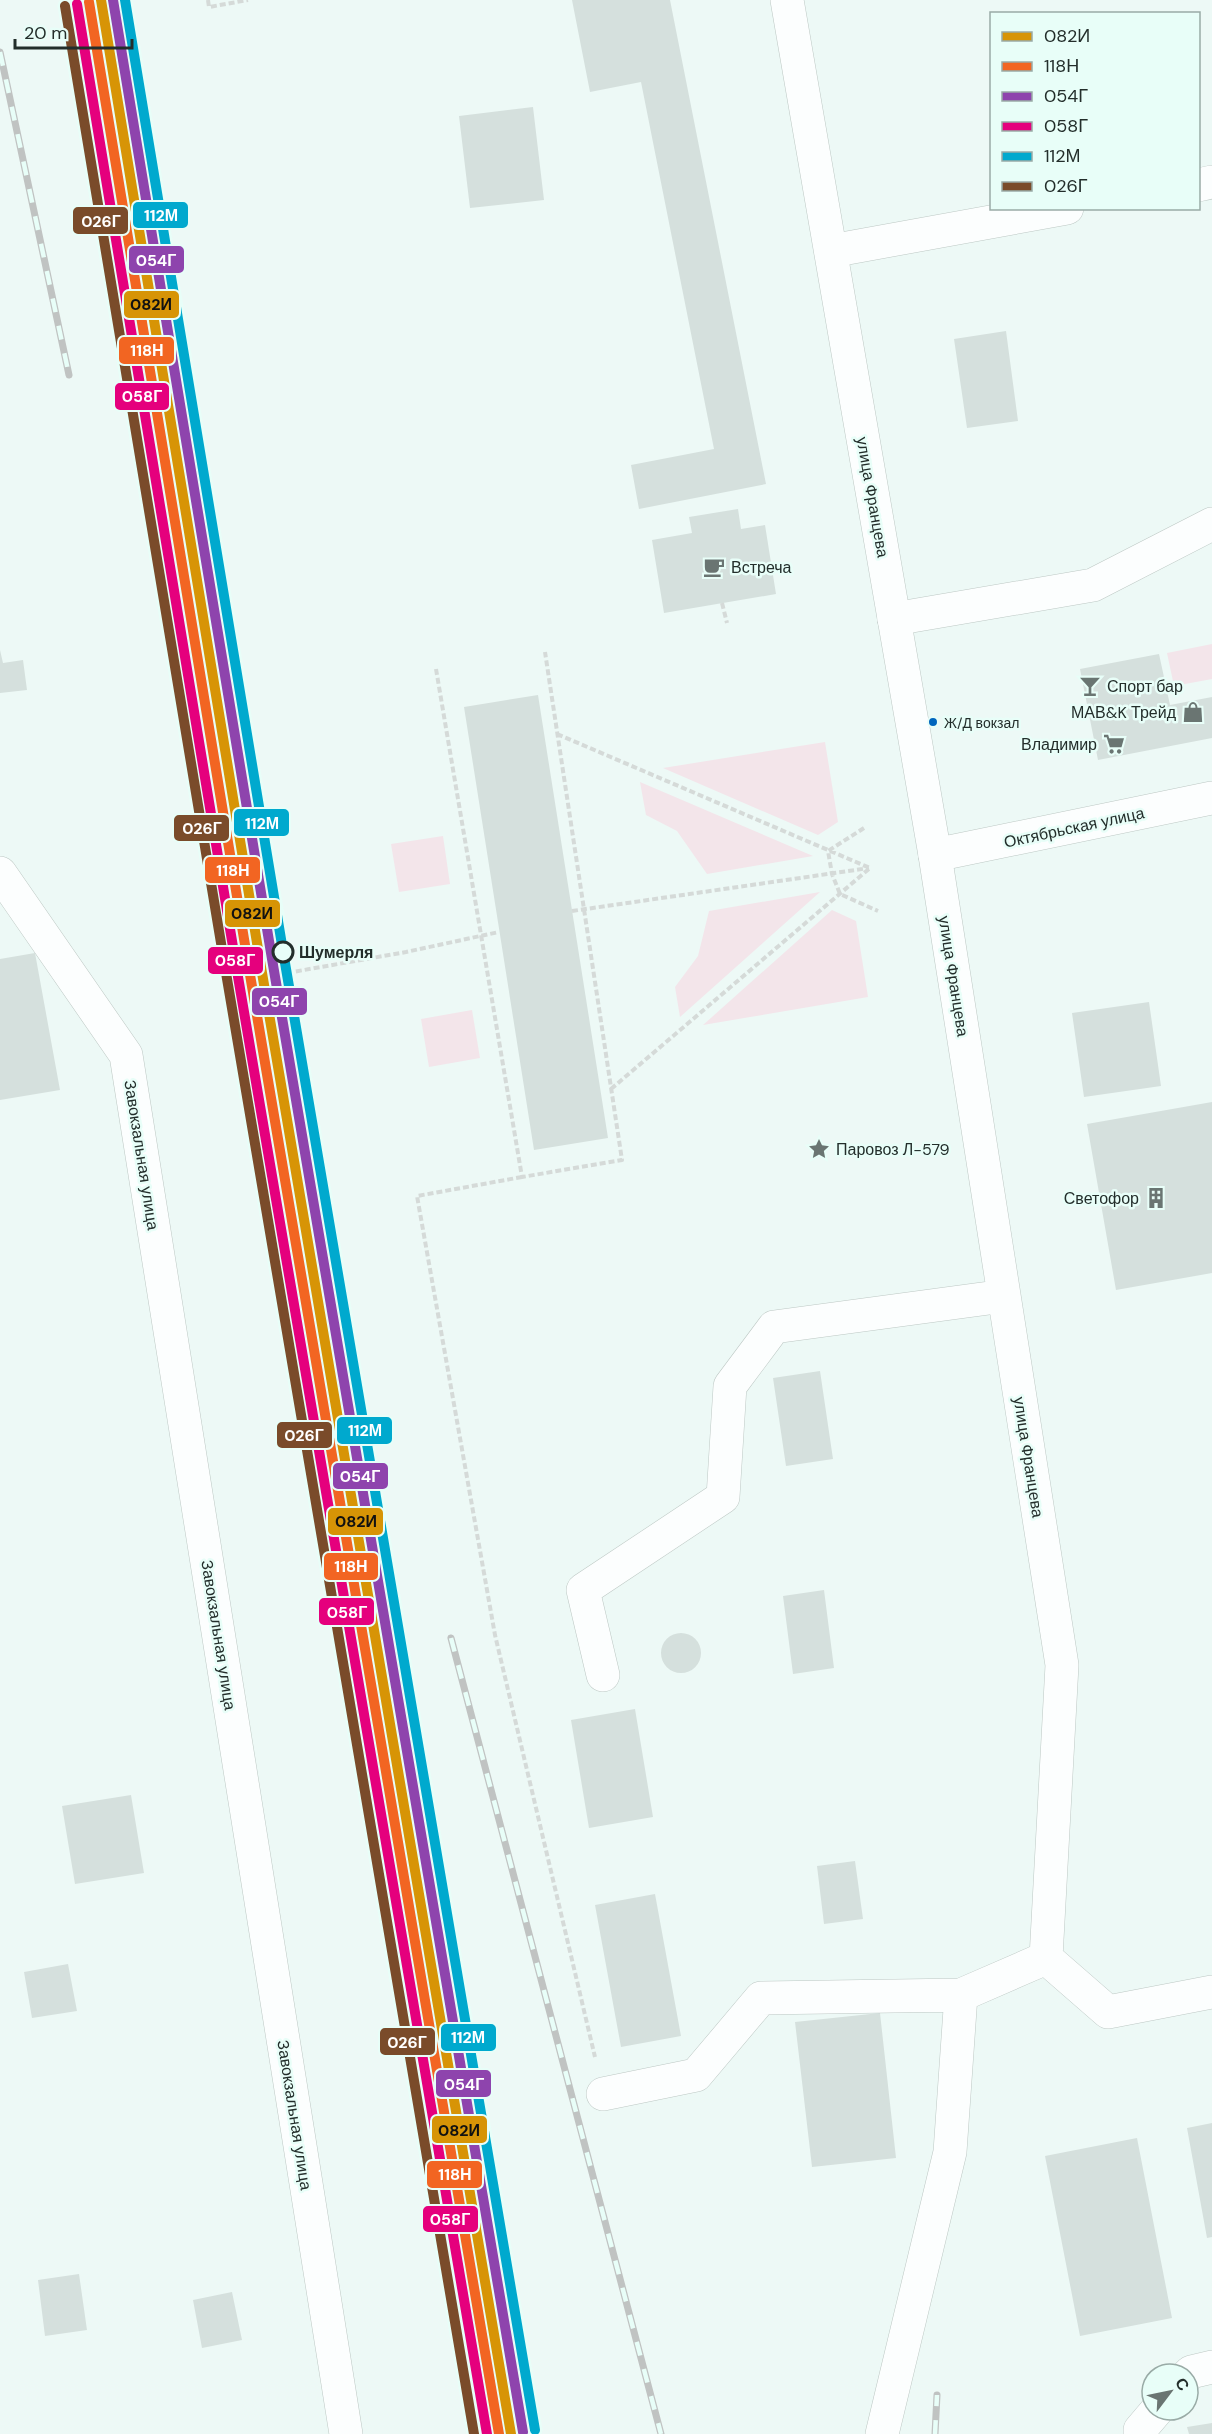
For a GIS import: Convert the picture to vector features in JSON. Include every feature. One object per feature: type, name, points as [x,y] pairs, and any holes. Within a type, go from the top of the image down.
[{"type":"main road","name":"улица Францева","points":[[787,0],[935,855],[1062,1665],[1046,1958]]},
{"type":"main road","points":[[831,251],[1056,210]]},
{"type":"main road","points":[[894,619],[1093,585],[1212,524]]},
{"type":"main road","name":"Октябрьская улица","points":[[935,855],[1212,798]]},
{"type":"main road","name":"Завокзальная улица","points":[[0,873],[126,1055],[346,2434]]},
{"type":"main road","points":[[603,1675],[583,1590],[723,1497],[730,1386],[774,1327],[1004,1296]]},
{"type":"main road","points":[[603,2094],[696,2075],[761,1998],[961,1995],[1046,1958],[1108,2012],[1212,1992]]},
{"type":"main road","points":[[882,2434],[951,2152],[961,1995]]},
{"type":"path","points":[[207,0],[209,7],[248,0]]},
{"type":"path","points":[[722,603],[727,622]]},
{"type":"path","points":[[544,652],[622,1160],[417,1196],[495,1635],[603,2094]]},
{"type":"path","points":[[436,669],[522,1177]]},
{"type":"path","points":[[557,734],[870,868]]},
{"type":"path","points":[[828,851],[864,828]]},
{"type":"path","points":[[828,851],[832,873],[840,894],[878,911]]},
{"type":"path","points":[[572,911],[870,868]]},
{"type":"path","points":[[611,1089],[870,868]]},
{"type":"path","points":[[287,973],[406,952],[499,932]]},
{"type":"shaded area","points":[[1212,644],[1212,679],[1174,686],[1167,653]]},
{"type":"shaded area","points":[[825,742],[838,822],[818,835],[663,768]]},
{"type":"shaded area","points":[[640,782],[813,856],[707,874],[677,831],[646,815]]},
{"type":"shaded area","points":[[443,836],[450,884],[399,892],[391,844]]},
{"type":"shaded area","points":[[820,892],[680,1017],[675,987],[698,956],[709,911]]},
{"type":"shaded area","points":[[832,910],[856,921],[868,997],[703,1025]]},
{"type":"shaded area","points":[[472,1010],[480,1058],[429,1067],[421,1019]]},
{"type":"building","points":[[572,0],[670,0],[766,484],[639,509],[631,465],[714,449],[641,82],[590,92]]},
{"type":"building","points":[[533,107],[544,200],[470,208],[459,116]]},
{"type":"building","points":[[1006,331],[1018,421],[967,428],[954,339]]},
{"type":"building","name":"Встреча","points":[[738,509],[741,529],[765,525],[776,594],[664,613],[652,540],[692,533],[689,517]]},
{"type":"building","points":[[0,650],[3,663],[23,660],[27,690],[0,693]]},
{"type":"building","points":[[1159,654],[1170,705],[1212,697],[1212,738],[1098,760],[1080,669]]},
{"type":"building","points":[[538,695],[608,1138],[534,1150],[464,707]]},
{"type":"building","points":[[35,953],[60,1090],[0,1100],[0,959]]},
{"type":"building","points":[[1149,1002],[1161,1086],[1084,1097],[1072,1013]]},
{"type":"building","name":"Светофор","points":[[1212,1102],[1212,1273],[1116,1290],[1087,1124]]},
{"type":"building","points":[[820,1371],[833,1459],[786,1466],[773,1378]]},
{"type":"building","points":[[824,1590],[834,1668],[793,1674],[783,1596]]},
{"type":"building","points":[[681,1633],[689,1634],[695,1639],[700,1645],[700,1661],[695,1667],[689,1672],[681,1673],[673,1672],[667,1667],[662,1661],[661,1653],[662,1645],[667,1639],[673,1634]]},
{"type":"building","points":[[635,1709],[653,1817],[589,1828],[571,1720]]},
{"type":"building","points":[[131,1795],[144,1873],[75,1884],[62,1806]]},
{"type":"building","points":[[855,1861],[863,1919],[824,1924],[817,1866]]},
{"type":"building","points":[[655,1894],[681,2036],[621,2047],[595,1905]]},
{"type":"building","points":[[68,1964],[77,2011],[32,2018],[24,1972]]},
{"type":"building","points":[[880,2013],[896,2158],[812,2167],[795,2022]]},
{"type":"building","points":[[1212,2123],[1212,2237],[1207,2238],[1187,2128]]},
{"type":"building","points":[[1137,2138],[1172,2318],[1080,2336],[1045,2156]]},
{"type":"building","points":[[79,2274],[87,2330],[45,2336],[38,2280]]},
{"type":"building","points":[[232,2292],[242,2340],[202,2348],[193,2300]]},
{"type":"building","points":[[1212,2423],[1212,2434],[1189,2434],[1187,2427]]},
{"type":"railway","points":[[0,52],[69,375]]},
{"type":"railway","points":[[451,1638],[661,2434]]},
{"type":"railway","points":[[935,2434],[937,2395]]},
{"type":"transit line","name":"082И","points":[[101,0],[260,961],[511,2434]]},
{"type":"transit line","name":"054Г","points":[[113,0],[272,959],[523,2432]]},
{"type":"transit line","name":"112М","points":[[125,0],[284,957],[535,2430]]},
{"type":"transit line","name":"118Н","points":[[89,2],[248,963],[499,2434]]},
{"type":"transit line","name":"058Г","points":[[77,4],[236,965],[487,2434]]},
{"type":"transit line","name":"026Г","points":[[65,6],[225,967],[474,2434]]},
{"type":"place","name":"Встреча","points":[[714,567]]},
{"type":"place","name":"Спорт бар","points":[[1090,686]]},
{"type":"place","name":"МАВ&K Трейд","points":[[1193,712]]},
{"type":"place","name":"Ж/Д вокзал","points":[[933,722]]},
{"type":"place","name":"Владимир","points":[[1114,744]]},
{"type":"place","name":"Шумерля","points":[[283,952]]},
{"type":"place","name":"Паровоз Л-579","points":[[819,1149]]},
{"type":"place","name":"Светофор","points":[[1156,1198]]}]
